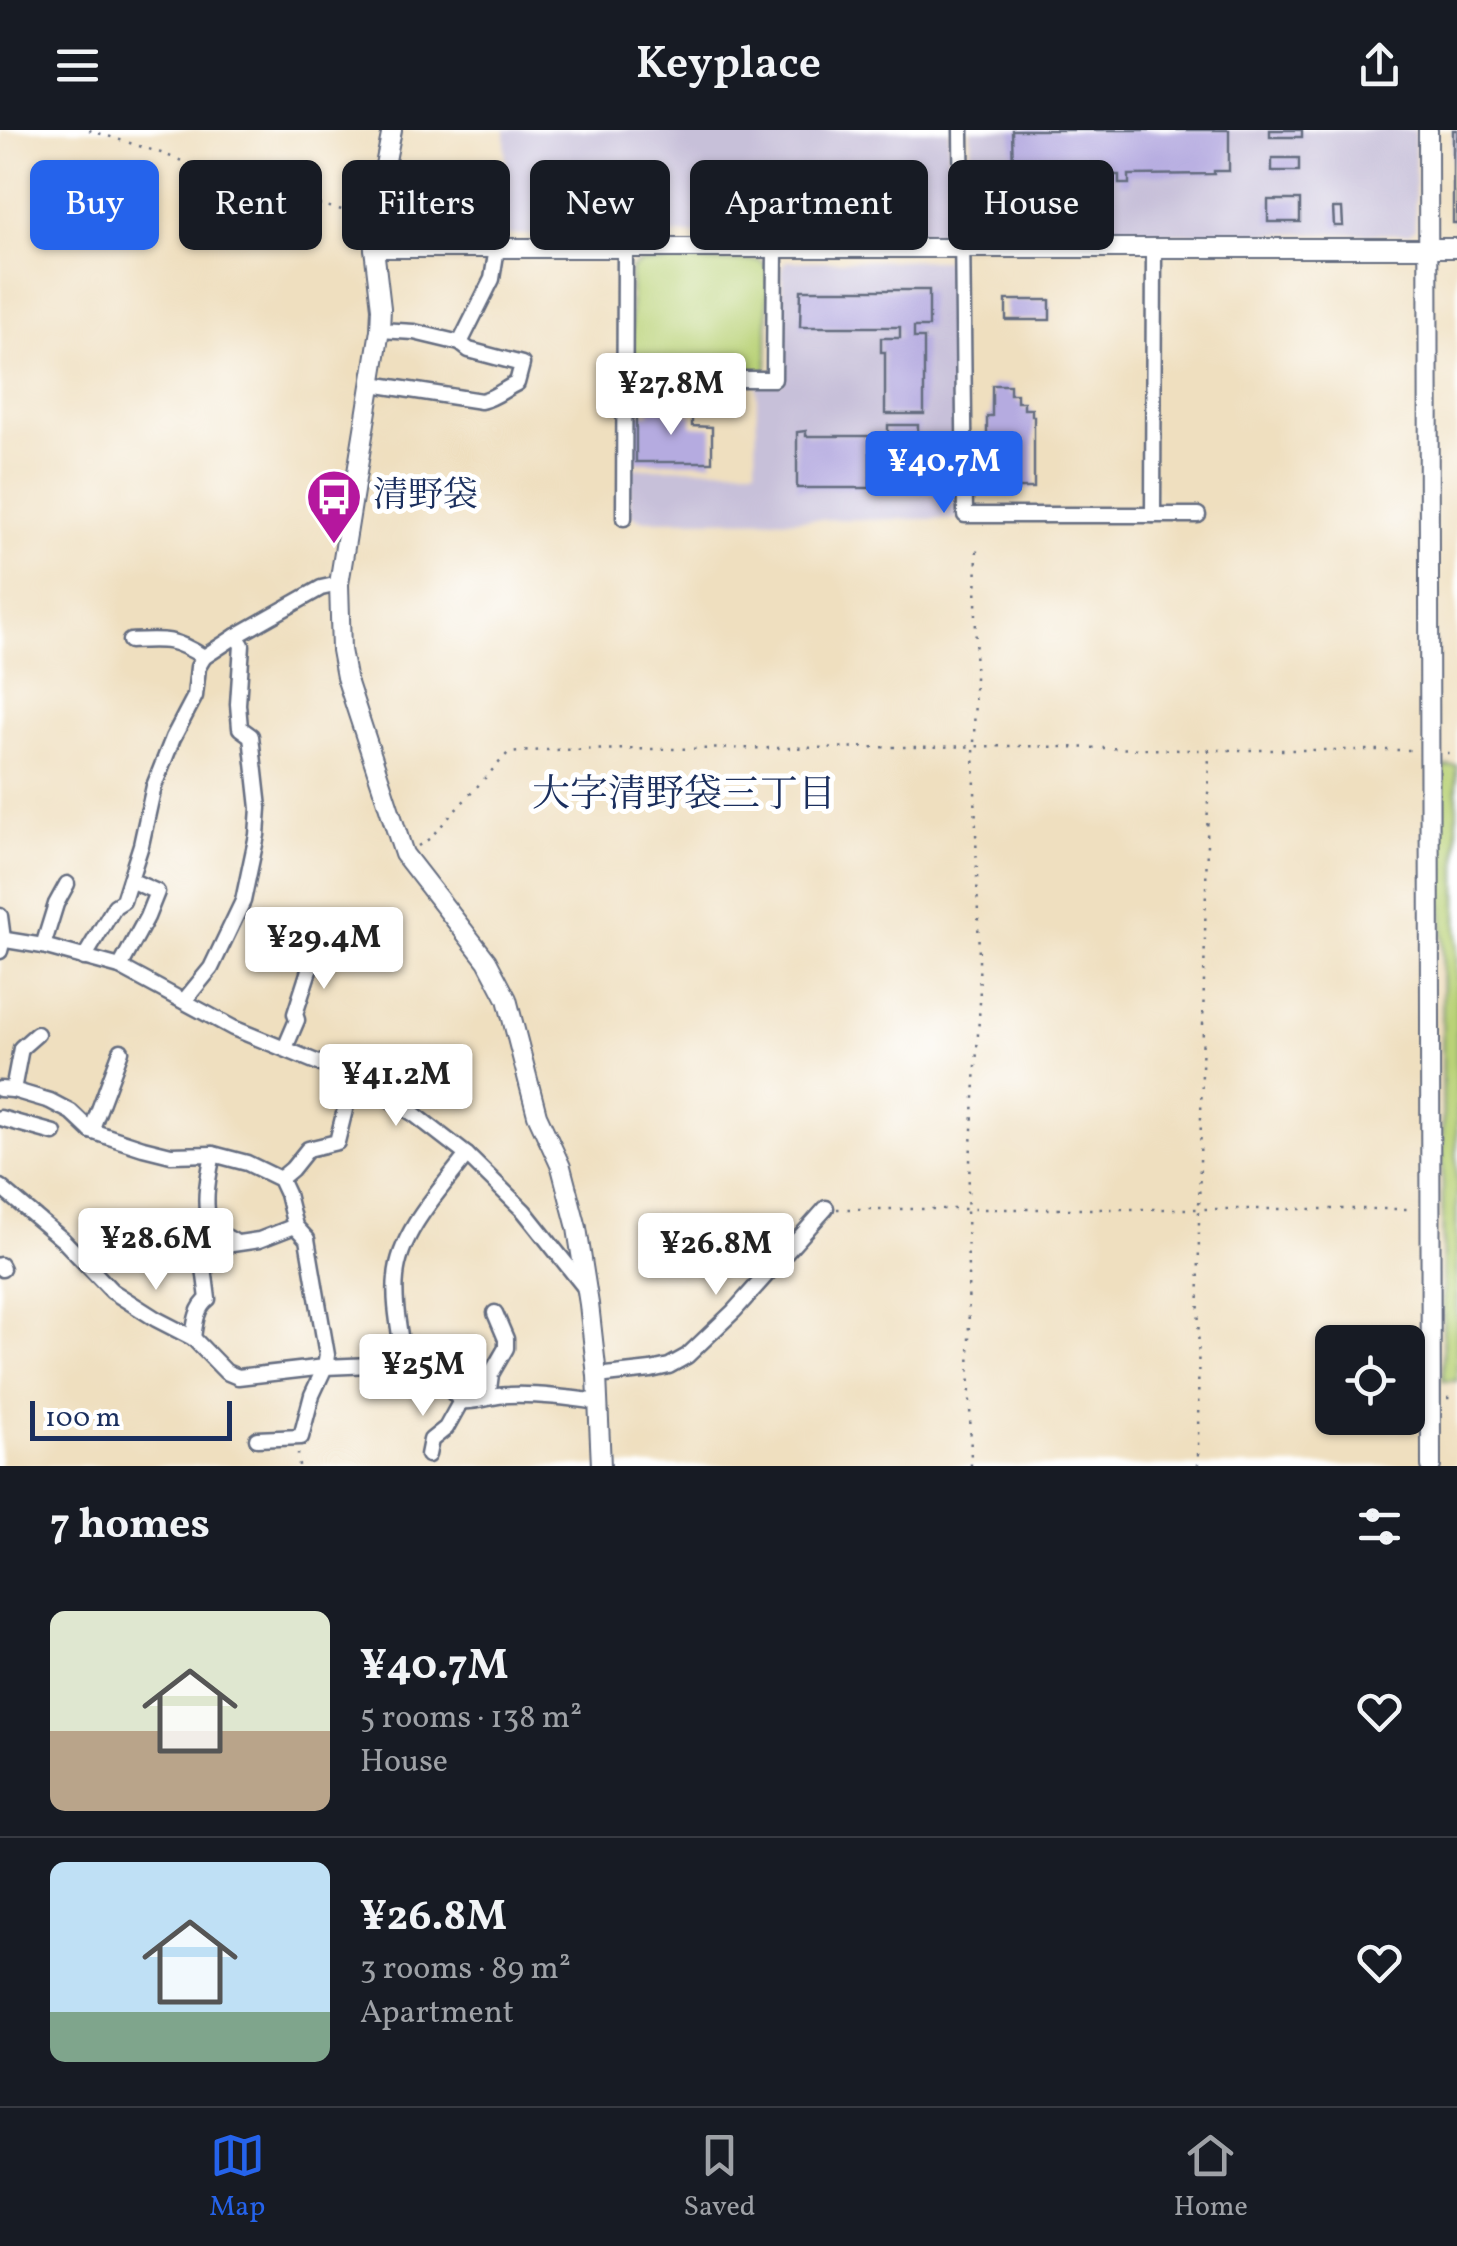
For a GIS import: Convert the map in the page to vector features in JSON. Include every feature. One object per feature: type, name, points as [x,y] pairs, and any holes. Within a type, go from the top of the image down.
[{"type":"street","points":[[385,160],[392,130]]},
{"type":"street","points":[[961,130],[961,160]]},
{"type":"street","points":[[1428,130],[1431,1466]]},
{"type":"street","points":[[1114,248],[1457,248]]},
{"type":"street","points":[[1153,515],[1154,248]]},
{"type":"street","points":[[374,250],[380,330],[339,584],[346,677],[404,854],[487,962],[507,999],[537,1115],[561,1167],[577,1228],[596,1376],[601,1466]]},
{"type":"street","points":[[460,343],[492,279],[498,250]]},
{"type":"street","points":[[624,518],[625,250]]},
{"type":"street","points":[[626,379],[774,379],[775,250]]},
{"type":"street","points":[[962,250],[965,514],[1198,515]]},
{"type":"street","points":[[372,384],[481,401],[496,398],[517,383],[522,364],[469,350],[460,343],[414,332],[380,330]]},
{"type":"street","points":[[84,958],[115,906],[124,900],[154,786],[195,696],[198,667],[204,658],[321,588],[339,584]]},
{"type":"street","points":[[184,1001],[210,968],[244,901],[257,836],[259,808],[251,736],[240,728],[242,645],[236,636]]},
{"type":"street","points":[[130,641],[160,639],[181,643],[204,658]]},
{"type":"street","points":[[120,967],[157,892],[130,880]]},
{"type":"street","points":[[42,946],[67,884]]},
{"type":"street","points":[[0,916],[1,943],[42,946],[120,967],[233,1028],[353,1077],[414,1114],[468,1155],[524,1211],[587,1289]]},
{"type":"street","points":[[285,1048],[297,1020],[295,1014],[310,966],[308,958],[297,950]]},
{"type":"street","points":[[37,1034],[21,1048],[6,1089],[50,1101],[71,1112],[91,1130],[171,1156],[212,1154],[247,1163],[280,1180],[295,1226],[308,1239],[327,1355],[301,1437],[257,1439]]},
{"type":"street","points":[[91,1130],[121,1050]]},
{"type":"street","points":[[280,1180],[308,1148],[337,1142],[353,1077]]},
{"type":"street","points":[[0,1118],[54,1133]]},
{"type":"street","points":[[212,1154],[206,1196],[210,1221],[215,1230],[236,1242]]},
{"type":"street","points":[[404,1364],[396,1291],[398,1261],[408,1233],[468,1155]]},
{"type":"street","points":[[0,1188],[63,1240],[112,1292],[193,1338],[226,1372],[238,1377],[325,1367],[419,1364],[432,1370],[461,1401],[504,1395],[598,1402]]},
{"type":"street","points":[[596,1376],[651,1370],[687,1356],[734,1312],[826,1208]]},
{"type":"street","points":[[193,1338],[196,1317],[208,1299],[202,1252],[259,1240],[295,1226]]},
{"type":"street","points":[[488,1397],[491,1374],[506,1348],[496,1313]]},
{"type":"street","points":[[428,1455],[431,1440],[446,1428],[461,1401]]},
{"type":"path","points":[[89,130],[258,190],[342,210]]},
{"type":"path","points":[[971,1466],[967,1209],[980,1002],[974,747],[976,544]]},
{"type":"path","points":[[404,854],[429,839],[508,753],[974,747],[1430,753]]},
{"type":"path","points":[[1198,1466],[1209,749]]},
{"type":"path","points":[[826,1208],[1430,1209]]},
{"type":"shaded area","points":[[505,130],[949,130],[948,228],[941,234],[928,234],[928,160],[690,160],[690,235],[670,235],[670,160],[530,160],[530,235],[510,235],[510,160],[506,160]]},
{"type":"shaded area","points":[[971,130],[1415,130],[1415,229],[1409,234],[1114,234],[1114,160],[971,160]]},
{"type":"shaded area","points":[[949,260],[956,268],[958,519],[640,520],[630,513],[630,468],[756,468],[757,384],[783,383],[782,266],[786,261]]},
{"type":"green space","points":[[760,260],[768,268],[767,367],[762,373],[641,374],[631,365],[631,269],[641,262]]},
{"type":"green space","points":[[1457,766],[1457,1381],[1443,1381],[1442,770]]},
{"type":"building","points":[[1012,130],[1229,130],[1229,171],[1214,174],[1129,175],[1129,184],[1119,184],[1119,175],[1114,175],[1114,160],[1013,160]]},
{"type":"building","points":[[1270,130],[1302,130],[1302,137],[1270,137]]},
{"type":"building","points":[[1453,130],[1457,130],[1457,223],[1453,223]]},
{"type":"building","points":[[1272,158],[1299,158],[1299,171],[1272,171]]},
{"type":"building","points":[[1268,200],[1300,200],[1300,222],[1268,222]]},
{"type":"building","points":[[1333,208],[1342,208],[1343,226],[1334,226]]},
{"type":"building","points":[[801,290],[929,290],[929,327],[914,327],[914,338],[924,338],[924,414],[885,414],[885,352],[881,352],[881,338],[900,338],[900,327],[800,327]]},
{"type":"building","points":[[1006,300],[1050,300],[1050,320],[1006,320]]},
{"type":"building","points":[[992,385],[1010,385],[1010,394],[1017,394],[1017,402],[1024,402],[1024,409],[1032,409],[1034,488],[987,488],[987,416],[992,416]]},
{"type":"building","points":[[650,403],[667,403],[667,414],[692,414],[692,426],[712,427],[712,462],[636,462],[636,414],[650,414]]},
{"type":"building","points":[[888,425],[918,425],[918,484],[888,484]]},
{"type":"building","points":[[806,431],[806,436],[870,436],[870,488],[797,488],[797,432]]},
{"type":"place","name":"清野袋","points":[[334,546]]},
{"type":"district","name":"大字清野袋三丁目","points":[[684,796]]}]
